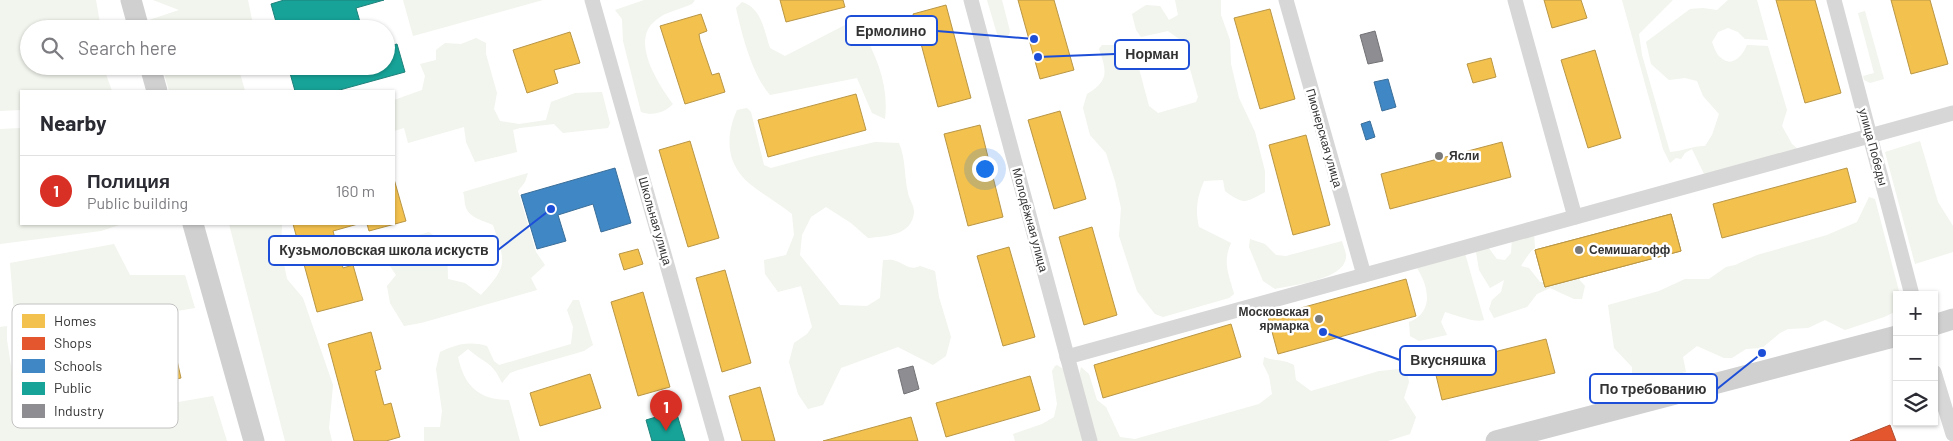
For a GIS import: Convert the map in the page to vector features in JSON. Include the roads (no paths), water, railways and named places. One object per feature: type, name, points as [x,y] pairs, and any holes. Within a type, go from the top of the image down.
[{"type":"main road","points":[[131,0],[137,20]]},
{"type":"main road","points":[[153,75],[157,90]]},
{"type":"main road","points":[[194,225],[254,441]]},
{"type":"main road","points":[[1938,324],[1953,319]]},
{"type":"main road","points":[[1496,441],[1893,337]]},
{"type":"street","name":"Школьная улица","points":[[592,0],[717,441]]},
{"type":"street","name":"Молодёжная улица","points":[[970,0],[1090,441]]},
{"type":"street","name":"Пионерская улица","points":[[1286,0],[1364,275]]},
{"type":"street","points":[[1515,0],[1575,217]]},
{"type":"street","name":"улица Победы","points":[[1834,0],[1911,291]]},
{"type":"street","points":[[1067,357],[1953,113]]},
{"type":"street","points":[[1937,381],[1953,434]]},
{"type":"place","name":"Ермолино","points":[[1034,39]]},
{"type":"place","name":"Норман","points":[[1038,57]]},
{"type":"place","name":"Ясли","points":[[1439,156]]},
{"type":"place","name":"Кузьмоловская школа искуств","points":[[551,209]]},
{"type":"place","name":"Семишагофф","points":[[1579,250]]},
{"type":"place","name":"Московская ярмарка","points":[[1319,319]]},
{"type":"place","name":"Вкусняшка","points":[[1323,332]]},
{"type":"place","name":"По требованию","points":[[1762,353]]},
{"type":"place","name":"Полиция","points":[[666,431]]}]
